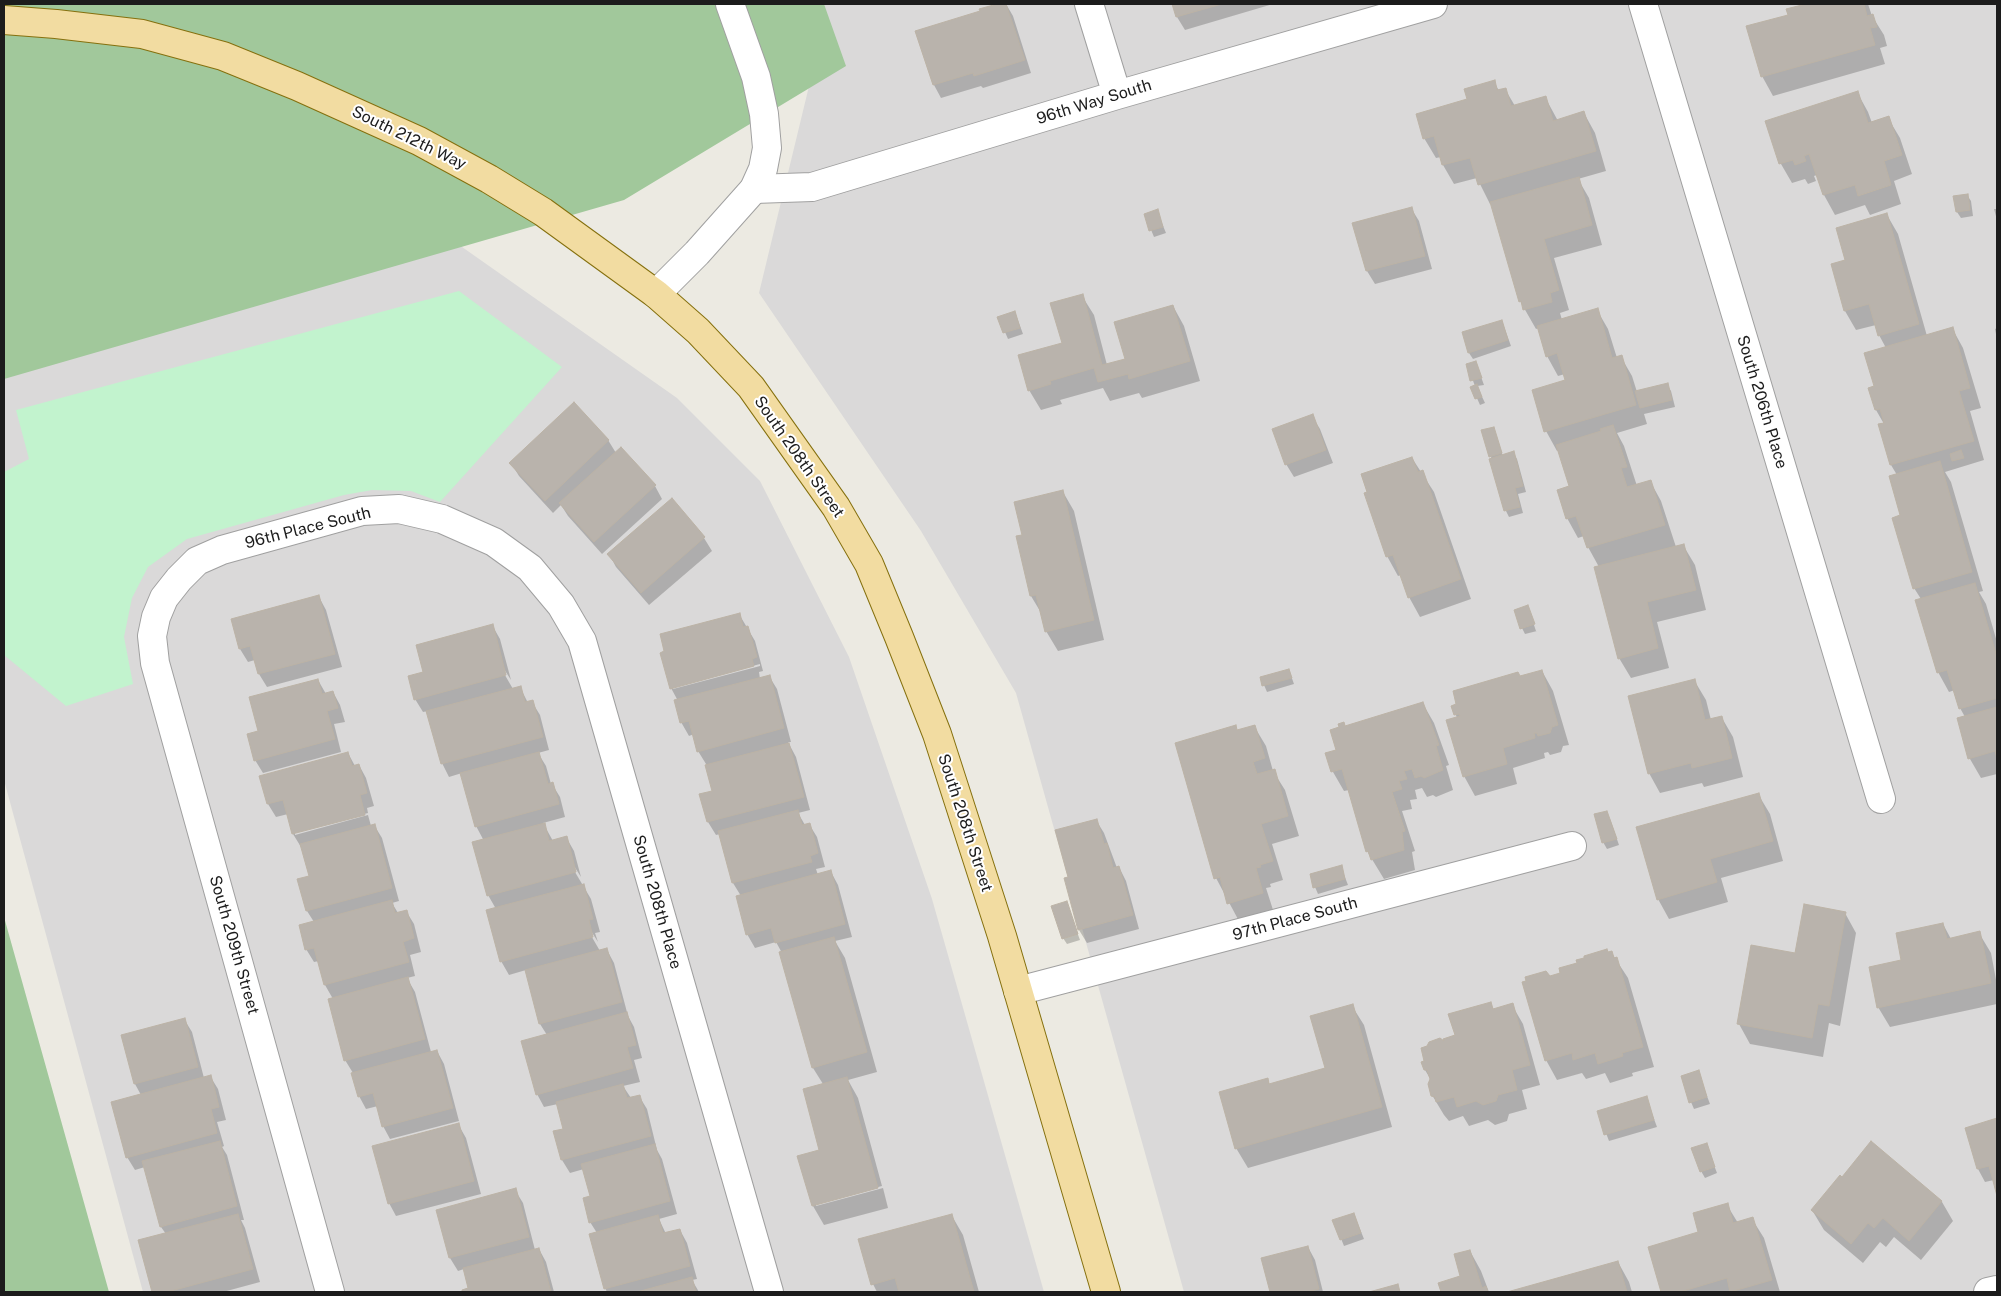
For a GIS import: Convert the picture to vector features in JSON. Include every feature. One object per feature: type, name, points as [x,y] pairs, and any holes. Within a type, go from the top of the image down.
[{"type":"main road","name":"South 212th Way","points":[[4,20],[142,34],[223,56],[297,86],[419,141],[489,179],[543,212],[656,294],[698,331],[751,387]]},
{"type":"main road","name":"South 208th Street","points":[[751,387],[836,507],[869,564],[899,637],[936,734],[1018,991],[1106,1292]]},
{"type":"street","points":[[656,294],[697,254],[754,190],[763,169],[767,148],[764,114],[756,77],[730,4]]},
{"type":"street","points":[[1089,4],[1117,95]]},
{"type":"street","name":"96th Way South","points":[[754,190],[812,187],[1117,95],[1433,4]]},
{"type":"street","name":"South 206th Place","points":[[1643,4],[1881,799]]},
{"type":"street","name":"96th Place South","points":[[164,598],[197,561],[222,550],[362,511],[399,509],[442,519],[494,542]]},
{"type":"street","name":"South 208th Place","points":[[494,542],[530,568],[561,605],[582,641],[769,1292]]},
{"type":"street","name":"South 209th Street","points":[[164,598],[156,617],[152,636],[155,663],[330,1292]]},
{"type":"street","name":"97th Place South","points":[[1018,991],[1572,846]]},
{"type":"street","points":[[1988,1292],[1997,1290]]},
{"type":"shaded area","points":[[789,4],[1997,4],[1997,1292],[1184,1292],[1016,693],[921,531],[759,293],[810,82]]},
{"type":"shaded area","points":[[435,228],[677,398],[760,481],[849,657],[932,899],[1044,1292],[143,1292],[4,780],[4,338]]},
{"type":"green space","points":[[4,4],[824,4],[846,66],[624,200],[4,379]]},
{"type":"green space","points":[[459,291],[562,367],[440,502],[411,491],[372,490],[344,495],[187,539],[148,567],[132,598],[124,637],[133,684],[66,706],[4,655],[4,472],[29,459],[16,410]]},
{"type":"green space","points":[[4,917],[109,1292],[4,1292]]},
{"type":"building","points":[[997,4],[1006,4],[1025,60],[974,76],[973,73],[933,85],[915,31]]},
{"type":"building","points":[[1172,4],[1222,4],[1176,17]]},
{"type":"building","points":[[1806,4],[1864,4],[1867,16],[1873,14],[1877,27],[1870,28],[1875,45],[1761,77],[1746,26],[1788,15],[1786,9]]},
{"type":"building","points":[[1495,80],[1497,90],[1506,88],[1511,106],[1546,96],[1553,121],[1584,111],[1596,151],[1478,185],[1470,158],[1442,165],[1434,136],[1423,139],[1416,114],[1467,99],[1464,89]]},
{"type":"building","points":[[1858,91],[1868,123],[1889,116],[1902,155],[1884,161],[1891,185],[1858,196],[1855,185],[1823,195],[1809,154],[1804,156],[1806,161],[1795,165],[1793,160],[1779,164],[1765,121]]},
{"type":"building","points":[[1579,177],[1592,225],[1544,239],[1559,290],[1550,293],[1552,302],[1523,310],[1490,202]]},
{"type":"building","points":[[1968,194],[1970,210],[1956,212],[1953,196]]},
{"type":"building","points":[[1412,207],[1425,256],[1366,271],[1352,223]]},
{"type":"building","points":[[1158,209],[1163,227],[1149,231],[1144,214]]},
{"type":"building","points":[[1887,213],[1919,324],[1878,336],[1869,304],[1844,311],[1831,264],[1845,260],[1836,228]]},
{"type":"building","points":[[1083,294],[1102,365],[1125,359],[1114,322],[1173,305],[1190,361],[1129,379],[1128,374],[1098,382],[1094,368],[1050,381],[1051,384],[1028,391],[1018,355],[1062,343],[1050,303]]},
{"type":"building","points":[[1598,308],[1612,358],[1622,355],[1636,405],[1544,432],[1532,390],[1565,380],[1557,353],[1546,357],[1537,326]]},
{"type":"building","points":[[1015,311],[1020,328],[1003,333],[997,317]]},
{"type":"building","points":[[1502,320],[1508,340],[1468,353],[1462,332]]},
{"type":"building","points":[[1953,327],[1970,388],[1959,391],[1974,441],[1890,465],[1878,424],[1884,423],[1880,409],[1875,410],[1868,388],[1874,386],[1864,353]]},
{"type":"building","points":[[1476,361],[1482,378],[1470,381],[1466,364]]},
{"type":"building","points":[[1668,383],[1672,400],[1640,408],[1635,391]]},
{"type":"building","points":[[1477,384],[1482,397],[1475,399],[1470,387]]},
{"type":"building","points":[[574,402],[609,440],[545,501],[509,463]]},
{"type":"building","points":[[1313,414],[1326,450],[1285,465],[1272,429]]},
{"type":"building","points":[[1613,425],[1627,467],[1621,468],[1627,487],[1651,480],[1665,525],[1587,548],[1576,516],[1566,519],[1557,490],[1569,486],[1556,445],[1601,431],[1600,429]]},
{"type":"building","points":[[1494,427],[1502,453],[1489,457],[1481,430]]},
{"type":"building","points":[[621,447],[656,485],[594,542],[559,503]]},
{"type":"building","points":[[1961,450],[1964,458],[1952,461],[1950,454]]},
{"type":"building","points":[[1514,451],[1523,486],[1515,488],[1520,507],[1504,511],[1489,459]]},
{"type":"building","points":[[1412,457],[1418,472],[1423,470],[1461,579],[1408,598],[1393,555],[1386,557],[1364,493],[1367,492],[1361,474]]},
{"type":"building","points":[[1940,461],[1972,572],[1913,589],[1892,518],[1900,515],[1889,476]]},
{"type":"building","points":[[1063,490],[1094,620],[1045,632],[1036,595],[1030,596],[1016,536],[1022,535],[1014,502]]},
{"type":"building","points":[[672,498],[705,537],[641,593],[607,554]]},
{"type":"building","points":[[1684,544],[1696,590],[1647,602],[1658,648],[1618,659],[1594,567]]},
{"type":"building","points":[[1975,583],[1997,657],[1997,698],[1959,709],[1947,670],[1937,673],[1915,600]]},
{"type":"building","points":[[319,595],[335,654],[258,674],[250,646],[239,649],[231,619]]},
{"type":"building","points":[[1528,605],[1535,624],[1520,629],[1514,610]]},
{"type":"building","points":[[740,613],[743,627],[748,626],[757,657],[752,659],[754,666],[670,689],[660,653],[664,651],[660,634]]},
{"type":"building","points":[[493,624],[506,675],[414,700],[408,676],[423,672],[416,645]]},
{"type":"building","points":[[1289,669],[1292,678],[1262,686],[1260,677]]},
{"type":"building","points":[[1542,670],[1558,725],[1552,727],[1550,733],[1538,736],[1537,733],[1534,733],[1535,738],[1503,748],[1507,764],[1463,777],[1446,720],[1460,716],[1459,714],[1454,715],[1451,706],[1456,704],[1453,691],[1518,672],[1520,676]]},
{"type":"building","points":[[770,675],[784,728],[697,752],[689,721],[680,723],[674,700]]},
{"type":"building","points":[[318,679],[322,694],[333,691],[338,708],[327,711],[335,739],[254,761],[247,734],[258,731],[249,697]]},
{"type":"building","points":[[1695,679],[1705,720],[1722,716],[1732,758],[1692,768],[1691,763],[1648,774],[1628,696]]},
{"type":"building","points":[[521,686],[525,702],[533,700],[543,737],[441,764],[426,711]]},
{"type":"building","points":[[1423,702],[1439,745],[1436,746],[1443,770],[1424,778],[1421,776],[1415,778],[1412,769],[1404,771],[1407,779],[1399,781],[1402,789],[1392,792],[1405,831],[1402,832],[1404,850],[1371,860],[1368,851],[1366,852],[1342,769],[1331,772],[1325,753],[1336,750],[1330,730],[1339,727],[1338,724],[1344,722],[1345,726]]},
{"type":"building","points":[[1997,707],[1997,758],[1995,751],[1968,759],[1957,718]]},
{"type":"building","points":[[1236,725],[1237,730],[1255,725],[1265,758],[1253,762],[1257,774],[1275,769],[1288,816],[1261,824],[1273,861],[1256,868],[1263,893],[1227,904],[1220,877],[1214,879],[1175,743]]},
{"type":"building","points":[[789,743],[804,797],[707,822],[699,794],[712,791],[705,765]]},
{"type":"building","points":[[348,752],[352,766],[359,764],[367,793],[360,795],[365,815],[292,834],[283,800],[267,804],[259,776]]},
{"type":"building","points":[[539,752],[548,784],[553,782],[559,804],[475,827],[460,773]]},
{"type":"building","points":[[1759,793],[1773,841],[1710,859],[1717,882],[1657,900],[1636,827]]},
{"type":"building","points":[[798,810],[802,825],[810,823],[818,853],[810,856],[812,862],[732,883],[718,831]]},
{"type":"building","points":[[1607,811],[1617,839],[1602,843],[1594,814]]},
{"type":"building","points":[[1097,819],[1104,844],[1107,843],[1113,868],[1119,866],[1133,915],[1078,930],[1064,878],[1068,877],[1055,830]]},
{"type":"building","points":[[545,823],[549,841],[567,836],[576,872],[487,896],[472,842]]},
{"type":"building","points":[[375,824],[392,888],[306,911],[297,879],[309,876],[300,844]]},
{"type":"building","points":[[1342,865],[1345,879],[1313,888],[1310,874]]},
{"type":"building","points":[[831,870],[845,924],[775,943],[771,928],[746,935],[736,896]]},
{"type":"building","points":[[584,884],[593,919],[589,920],[593,937],[500,962],[486,910]]},
{"type":"building","points":[[392,900],[395,913],[407,910],[414,938],[403,942],[409,962],[324,985],[314,948],[305,950],[299,925]]},
{"type":"building","points":[[1067,901],[1078,934],[1062,939],[1051,906]]},
{"type":"building","points":[[1804,904],[1846,912],[1829,1006],[1818,1004],[1812,1038],[1737,1024],[1751,945],[1795,953]]},
{"type":"building","points":[[1943,923],[1947,939],[1980,931],[1991,983],[1877,1008],[1869,967],[1901,960],[1896,933]]},
{"type":"building","points":[[834,937],[867,1052],[812,1068],[779,952]]},
{"type":"building","points":[[607,948],[622,1002],[539,1024],[525,970]]},
{"type":"building","points":[[1607,949],[1608,952],[1612,951],[1614,958],[1617,957],[1643,1047],[1622,1053],[1623,1056],[1598,1064],[1595,1053],[1573,1060],[1572,1053],[1545,1061],[1522,982],[1526,981],[1525,977],[1546,971],[1550,976],[1560,973],[1559,968],[1577,963],[1576,960],[1584,958],[1584,956]]},
{"type":"building","points":[[408,977],[425,1039],[344,1061],[328,999]]},
{"type":"building","points":[[1491,1002],[1493,1009],[1513,1003],[1530,1065],[1512,1070],[1517,1090],[1498,1095],[1496,1101],[1483,1105],[1476,1101],[1457,1107],[1454,1097],[1436,1102],[1435,1097],[1431,1096],[1428,1084],[1430,1079],[1427,1070],[1424,1070],[1421,1062],[1424,1061],[1421,1048],[1427,1046],[1429,1042],[1440,1038],[1444,1041],[1443,1039],[1455,1035],[1448,1014]]},
{"type":"building","points":[[1353,1004],[1382,1107],[1235,1149],[1219,1092],[1268,1078],[1269,1084],[1325,1068],[1310,1016]]},
{"type":"building","points":[[627,1012],[636,1045],[627,1047],[633,1068],[536,1095],[521,1041]]},
{"type":"building","points":[[185,1018],[198,1067],[134,1084],[121,1035]]},
{"type":"building","points":[[437,1050],[453,1108],[382,1127],[373,1093],[358,1097],[351,1073]]},
{"type":"building","points":[[1699,1070],[1707,1097],[1689,1103],[1681,1076]]},
{"type":"building","points":[[211,1075],[219,1107],[211,1109],[217,1133],[126,1158],[111,1102]]},
{"type":"building","points":[[847,1077],[878,1188],[812,1206],[797,1156],[819,1150],[803,1089]]},
{"type":"building","points":[[623,1084],[627,1098],[640,1095],[651,1136],[561,1160],[553,1131],[563,1129],[556,1102]]},
{"type":"building","points":[[1647,1096],[1654,1120],[1604,1135],[1597,1111]]},
{"type":"building","points":[[1997,1118],[1997,1196],[1989,1166],[1977,1169],[1965,1128]]},
{"type":"building","points":[[459,1123],[474,1181],[388,1204],[372,1146]]},
{"type":"building","points":[[220,1141],[237,1206],[160,1227],[142,1161]]},
{"type":"building","points":[[1871,1141],[1942,1201],[1909,1241],[1883,1218],[1874,1228],[1868,1223],[1851,1244],[1811,1210],[1840,1175],[1842,1177]]},
{"type":"building","points":[[1707,1143],[1715,1167],[1700,1172],[1691,1148]]},
{"type":"building","points":[[655,1144],[670,1201],[589,1223],[583,1198],[590,1196],[581,1164]]},
{"type":"building","points":[[516,1188],[529,1237],[449,1258],[436,1210]]},
{"type":"building","points":[[1728,1203],[1733,1223],[1753,1217],[1772,1280],[1730,1292],[1727,1278],[1680,1292],[1661,1292],[1648,1247],[1698,1232],[1693,1213]]},
{"type":"building","points":[[1354,1213],[1361,1233],[1340,1240],[1332,1220]]},
{"type":"building","points":[[238,1214],[253,1269],[167,1292],[152,1292],[138,1240]]},
{"type":"building","points":[[952,1214],[974,1292],[899,1292],[895,1278],[871,1285],[858,1239]]},
{"type":"building","points":[[658,1215],[663,1233],[680,1229],[690,1266],[604,1289],[589,1234]]},
{"type":"building","points":[[1308,1246],[1319,1289],[1307,1292],[1270,1292],[1261,1258]]},
{"type":"building","points":[[539,1248],[551,1292],[462,1292],[462,1290],[468,1288],[463,1268]]},
{"type":"building","points":[[1470,1250],[1482,1288],[1486,1286],[1488,1292],[1441,1292],[1438,1283],[1460,1276],[1454,1254]]},
{"type":"building","points":[[1618,1261],[1627,1292],[1507,1292]]},
{"type":"building","points":[[692,1277],[696,1292],[637,1292]]},
{"type":"building","points":[[1398,1284],[1400,1292],[1369,1292]]}]
